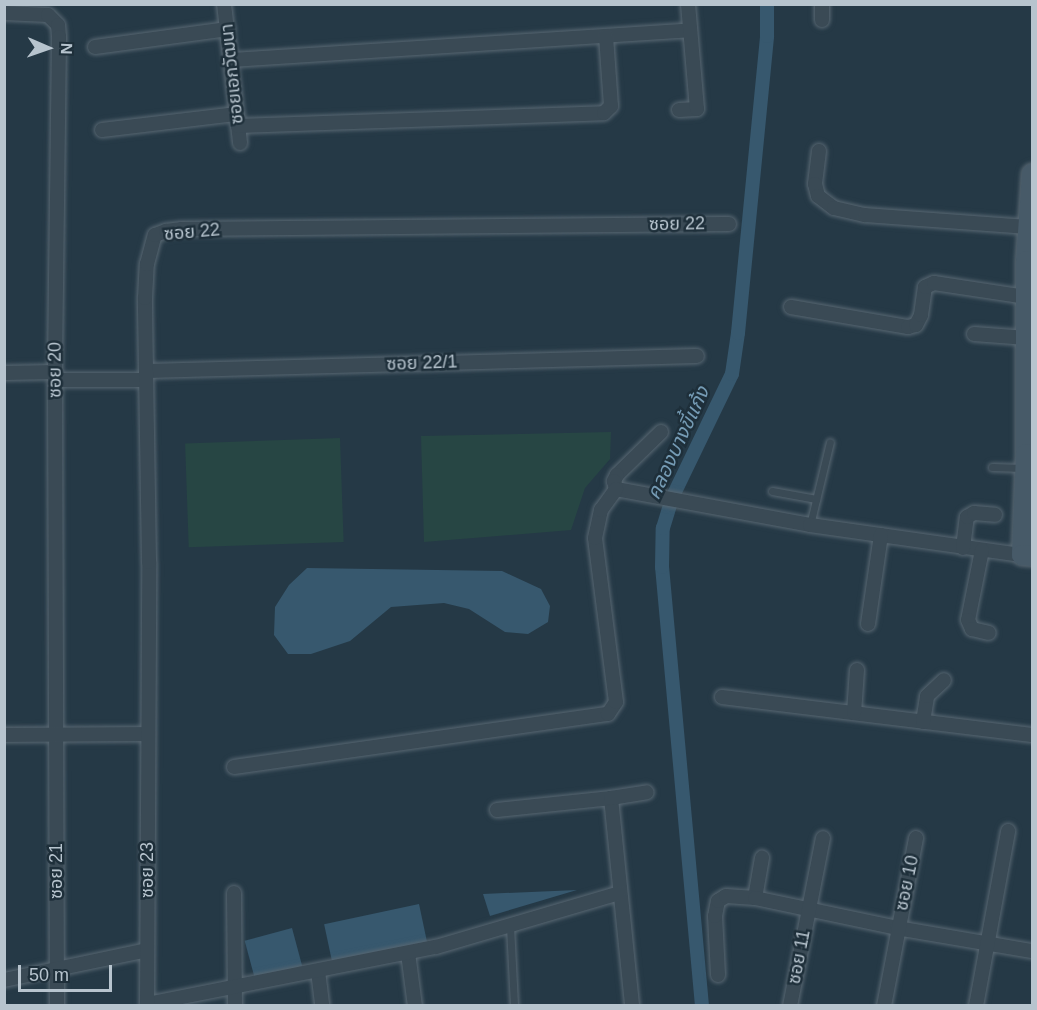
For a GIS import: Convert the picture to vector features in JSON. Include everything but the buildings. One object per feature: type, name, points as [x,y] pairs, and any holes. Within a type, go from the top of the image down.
[{"type":"street","name":"ซอยเอกวัฒนา","points":[[224,4],[240,143]]},
{"type":"street","points":[[680,110],[697,108],[688,4]]},
{"type":"street","points":[[822,4],[822,20]]},
{"type":"street","name":"ซอย 20","points":[[4,13],[41,14],[55,19],[59,37],[55,376],[56,736]]},
{"type":"street","points":[[95,47],[228,29]]},
{"type":"street","points":[[231,60],[690,30]]},
{"type":"street","points":[[102,130],[237,120],[604,113],[610,105],[606,36]]},
{"type":"street","points":[[819,151],[815,184],[818,196],[834,208],[864,215],[1028,227]]},
{"type":"street","points":[[616,489],[675,497],[810,525],[1027,556],[1025,469],[1030,345],[1027,297],[1028,227],[1032,181]]},
{"type":"street","name":"ซอย 22","points":[[147,734],[149,562],[147,264],[155,235],[166,231],[729,224]]},
{"type":"street","points":[[790,307],[908,327],[916,325],[921,315],[925,287],[934,283],[1027,297]]},
{"type":"street","points":[[974,334],[1030,345]]},
{"type":"street","name":"ซอย 22/1","points":[[4,373],[55,376],[146,375],[697,356]]},
{"type":"street","points":[[234,767],[608,714],[616,702],[595,538],[601,510],[616,489],[614,481],[617,475],[661,432]]},
{"type":"street","points":[[963,548],[967,517],[974,513],[995,514]]},
{"type":"street","points":[[868,624],[880,535]]},
{"type":"street","points":[[982,550],[968,620],[972,629],[989,633]]},
{"type":"street","points":[[854,713],[857,670]]},
{"type":"street","points":[[923,722],[927,696],[944,680]]},
{"type":"street","points":[[722,697],[1032,735]]},
{"type":"street","points":[[4,735],[147,734]]},
{"type":"street","name":"ซอย 23","points":[[147,734],[147,1005]]},
{"type":"street","name":"ซอย 21","points":[[56,736],[57,1005]]},
{"type":"street","points":[[497,810],[647,792]]},
{"type":"street","points":[[611,798],[632,1005]]},
{"type":"street","points":[[976,1005],[1008,831]]},
{"type":"street","name":"ซอย 11","points":[[790,1005],[823,838]]},
{"type":"street","name":"ซอย 10","points":[[884,1005],[916,838]]},
{"type":"street","points":[[755,898],[762,858]]},
{"type":"street","points":[[234,893],[235,1005]]},
{"type":"street","points":[[147,1005],[408,953],[510,926],[619,893]]},
{"type":"street","points":[[718,975],[715,916],[718,901],[726,896],[755,898],[897,928],[1032,951]]},
{"type":"street","points":[[4,980],[147,950]]},
{"type":"street","points":[[408,953],[415,1005]]},
{"type":"street","points":[[318,971],[322,1005]]},
{"type":"lane","points":[[810,525],[830,442]]},
{"type":"lane","points":[[992,467],[1025,469]]},
{"type":"lane","points":[[772,491],[816,499]]},
{"type":"lane","points":[[510,926],[514,1005]]},
{"type":"green space","points":[[611,432],[610,459],[585,488],[571,530],[424,542],[421,436]]},
{"type":"green space","points":[[340,438],[344,542],[189,547],[185,443]]},
{"type":"water","points":[[307,568],[502,571],[541,589],[550,606],[548,622],[528,634],[505,632],[469,609],[444,603],[391,607],[350,641],[311,654],[288,654],[274,635],[275,607],[289,585]]},
{"type":"water","points":[[577,890],[490,916],[483,894]]},
{"type":"water","points":[[419,904],[427,942],[332,962],[324,924]]},
{"type":"water","points":[[292,928],[302,966],[255,978],[245,941]]},
{"type":"waterway","name":"คลองบางขี้แก้ง","points":[[702,1006],[662,567],[663,528],[672,498],[732,374],[767,36],[767,4]]}]
